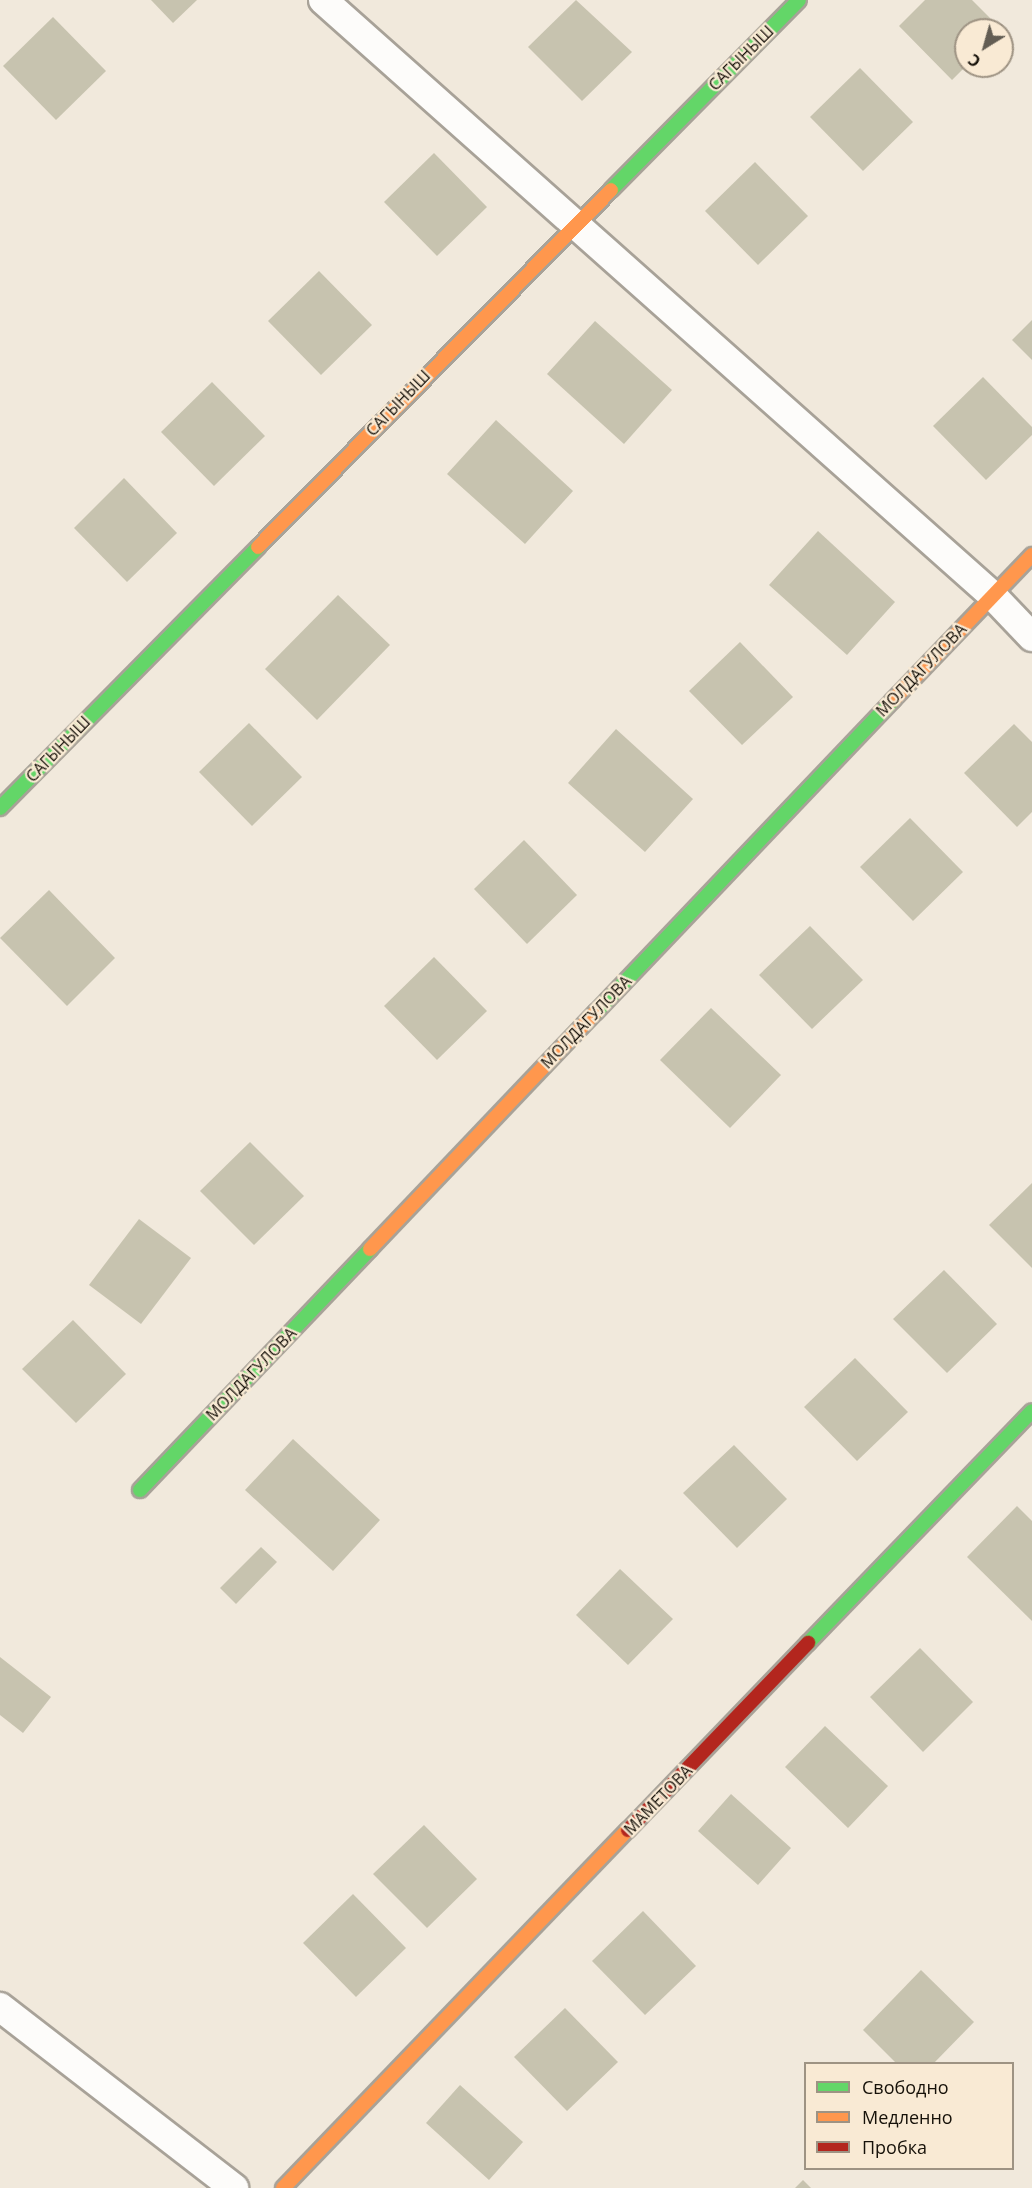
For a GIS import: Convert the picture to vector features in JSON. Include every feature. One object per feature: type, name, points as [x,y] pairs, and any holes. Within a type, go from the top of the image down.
[{"type":"street","points":[[323,0],[992,596],[1032,637]]},
{"type":"street","name":"САГЫНЫШ","points":[[0,808],[573,225],[799,0]]},
{"type":"street","name":"МОЛДАГУЛОВА","points":[[140,1490],[1032,555]]},
{"type":"street","name":"МАМЕТОВА","points":[[283,2188],[1032,1411]]},
{"type":"street","points":[[0,2007],[234,2188]]},
{"type":"building","points":[[151,0],[197,0],[173,23]]},
{"type":"building","points":[[576,0],[632,52],[582,101],[528,47]]},
{"type":"building","points":[[925,0],[972,0],[990,18],[954,18],[954,78],[952,80],[899,26]]},
{"type":"building","points":[[53,17],[106,71],[56,120],[3,66]]},
{"type":"building","points":[[860,68],[913,122],[863,171],[810,117]]},
{"type":"building","points":[[434,153],[487,207],[437,256],[384,202]]},
{"type":"building","points":[[755,162],[808,216],[758,265],[705,211]]},
{"type":"building","points":[[319,271],[372,325],[321,375],[268,321]]},
{"type":"building","points":[[1032,320],[1032,360],[1012,340]]},
{"type":"building","points":[[595,321],[672,390],[624,444],[547,374]]},
{"type":"building","points":[[983,377],[1032,427],[1032,435],[986,480],[933,426]]},
{"type":"building","points":[[212,382],[265,436],[214,486],[161,432]]},
{"type":"building","points":[[496,420],[573,491],[525,544],[447,474]]},
{"type":"building","points":[[124,478],[177,533],[127,582],[74,528]]},
{"type":"building","points":[[818,531],[895,602],[847,655],[769,585]]},
{"type":"building","points":[[338,595],[390,645],[317,720],[265,669]]},
{"type":"building","points":[[740,642],[793,697],[742,745],[689,691]]},
{"type":"building","points":[[249,723],[302,777],[252,826],[199,772]]},
{"type":"building","points":[[1014,724],[1032,742],[1032,812],[1017,827],[964,773]]},
{"type":"building","points":[[616,729],[693,799],[645,852],[568,783]]},
{"type":"building","points":[[910,818],[963,872],[913,921],[860,867]]},
{"type":"building","points":[[524,840],[577,895],[527,944],[474,889]]},
{"type":"building","points":[[49,890],[115,958],[67,1006],[0,938]]},
{"type":"building","points":[[810,926],[863,980],[812,1029],[759,975]]},
{"type":"building","points":[[434,957],[487,1011],[437,1060],[384,1006]]},
{"type":"building","points":[[711,1008],[781,1075],[730,1128],[660,1060]]},
{"type":"building","points":[[250,1142],[304,1196],[254,1245],[200,1191]]},
{"type":"building","points":[[1032,1183],[1032,1268],[989,1225]]},
{"type":"building","points":[[139,1219],[191,1258],[141,1324],[89,1285]]},
{"type":"building","points":[[944,1270],[997,1324],[947,1373],[893,1319]]},
{"type":"building","points":[[73,1320],[126,1374],[76,1423],[22,1369]]},
{"type":"building","points":[[855,1358],[908,1412],[857,1461],[804,1407]]},
{"type":"building","points":[[293,1439],[380,1520],[333,1571],[245,1490]]},
{"type":"building","points":[[734,1445],[787,1499],[737,1548],[683,1493]]},
{"type":"building","points":[[1017,1506],[1032,1521],[1032,1621],[967,1557]]},
{"type":"building","points":[[261,1547],[277,1562],[236,1604],[220,1588]]},
{"type":"building","points":[[620,1569],[673,1619],[628,1665],[576,1615]]},
{"type":"building","points":[[920,1648],[973,1702],[923,1752],[870,1697]]},
{"type":"building","points":[[0,1657],[51,1697],[23,1733],[0,1715]]},
{"type":"building","points":[[825,1726],[888,1786],[848,1828],[785,1767]]},
{"type":"building","points":[[731,1794],[791,1848],[758,1885],[698,1831]]},
{"type":"building","points":[[424,1825],[477,1879],[427,1928],[373,1874]]},
{"type":"building","points":[[353,1894],[406,1948],[356,1997],[303,1943]]},
{"type":"building","points":[[643,1911],[696,1966],[645,2015],[592,1961]]},
{"type":"building","points":[[921,1970],[974,2022],[935,2062],[895,2062],[863,2030]]},
{"type":"building","points":[[565,2008],[618,2062],[567,2111],[514,2057]]},
{"type":"building","points":[[460,2085],[523,2142],[489,2180],[426,2123]]},
{"type":"building","points":[[803,2180],[811,2188],[795,2188]]},
{"type":"traffic: fast","points":[[611,190],[799,0]]},
{"type":"traffic: fast","points":[[0,808],[258,547]]},
{"type":"traffic: fast","points":[[596,1012],[893,700]]},
{"type":"traffic: fast","points":[[140,1490],[370,1249]]},
{"type":"traffic: fast","points":[[808,1643],[1032,1411]]},
{"type":"traffic: slow","points":[[258,547],[611,190]]},
{"type":"traffic: slow","points":[[893,700],[1032,555]]},
{"type":"traffic: slow","points":[[370,1249],[596,1012]]},
{"type":"traffic: slow","points":[[283,2188],[628,1830]]},
{"type":"traffic: jam","points":[[628,1830],[808,1643]]}]
